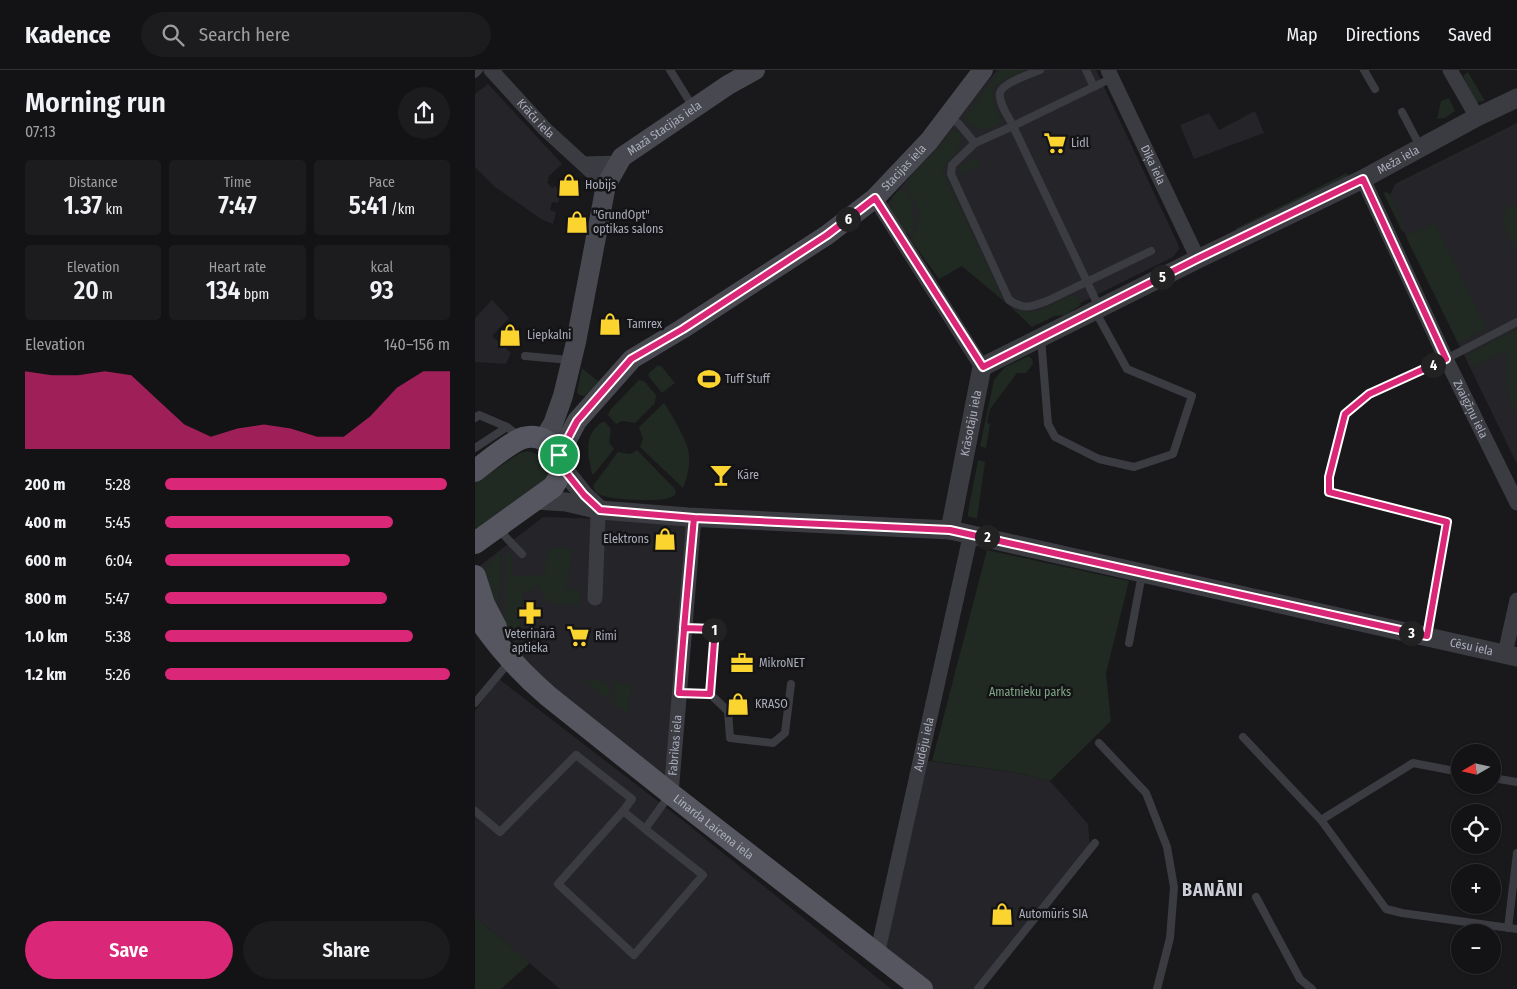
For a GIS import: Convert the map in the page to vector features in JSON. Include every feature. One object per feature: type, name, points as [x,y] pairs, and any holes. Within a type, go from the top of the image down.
[{"type":"main road","name":"Mazā Stacijas iela","points":[[524,435],[553,424],[563,396],[572,360],[606,185],[622,157],[694,108],[755,70]]},
{"type":"main road","name":"Stacijas iela","points":[[560,461],[577,421],[631,359],[683,329],[827,235],[864,204],[929,141],[983,70]]},
{"type":"main road","points":[[475,470],[524,435],[552,444],[560,461],[559,478],[544,493],[475,543]]},
{"type":"main road","name":"Linarda Laicena iela","points":[[475,576],[485,604],[511,660]]},
{"type":"main road","name":"Linarda Laicena iela","points":[[481,626],[529,680],[548,696],[877,955],[923,989]]},
{"type":"street","name":"Krāču iela","points":[[491,70],[545,129],[606,185]]},
{"type":"street","points":[[1450,70],[1477,117]]},
{"type":"street","name":"Dīķa iela","points":[[1110,74],[1197,259]]},
{"type":"street","name":"Meža iela","points":[[983,367],[1041,338],[1099,313],[1197,259],[1363,179],[1477,117],[1517,98]]},
{"type":"street","points":[[585,164],[619,163]]},
{"type":"street","name":"Zvaigžņu iela","points":[[1363,179],[1446,359],[1517,503]]},
{"type":"street","points":[[864,204],[983,367]]},
{"type":"street","name":"Krāsotāju iela","points":[[950,530],[983,367]]},
{"type":"street","points":[[560,461],[584,495],[599,512],[595,598]]},
{"type":"street","name":"Cēsu iela","points":[[544,493],[599,512],[950,530],[971,533],[1511,655]]},
{"type":"street","name":"Fabrikas iela","points":[[671,794],[694,518]]},
{"type":"street","name":"Audēju iela","points":[[877,955],[971,533]]},
{"type":"street","points":[[1511,655],[1517,600]]},
{"type":"lane","points":[[475,74],[479,70]]},
{"type":"lane","points":[[671,70],[694,108]]},
{"type":"lane","points":[[1040,70],[1003,86],[1000,94],[1002,103],[1087,282],[1099,313],[1127,369],[1192,396],[1173,454],[1134,467],[1099,459],[1055,436],[1047,424],[1041,338]]},
{"type":"lane","points":[[1085,70],[1093,87]]},
{"type":"lane","points":[[1364,70],[1375,89]]},
{"type":"lane","points":[[1110,74],[1093,87],[975,143],[952,165],[951,174],[1009,300],[1019,306],[1030,308],[1047,302],[1151,252]]},
{"type":"lane","points":[[1402,112],[1421,148]]},
{"type":"lane","points":[[948,116],[959,124],[975,143]]},
{"type":"lane","points":[[1427,636],[1447,522],[1329,492],[1329,477],[1345,414],[1369,394],[1446,359],[1517,322]]},
{"type":"lane","points":[[525,356],[572,360]]},
{"type":"lane","points":[[475,418],[479,415],[524,435]]},
{"type":"lane","points":[[475,448],[524,435]]},
{"type":"lane","points":[[497,527],[522,554]]},
{"type":"lane","points":[[1129,643],[1142,572]]},
{"type":"lane","points":[[684,628],[715,629],[710,694]]},
{"type":"lane","points":[[475,703],[511,660]]},
{"type":"lane","points":[[679,693],[710,694],[728,711],[730,738],[773,743],[785,733],[791,684]]},
{"type":"lane","points":[[1243,737],[1321,820],[1386,909],[1402,913],[1517,929]]},
{"type":"lane","points":[[1099,743],[1146,793],[1167,847],[1174,887],[1170,938],[1157,989]]},
{"type":"lane","points":[[475,811],[500,832],[576,755],[632,799],[558,884],[634,955],[703,875],[623,811]]},
{"type":"lane","points":[[1321,820],[1413,763],[1451,770]]},
{"type":"lane","points":[[1501,779],[1517,782]]},
{"type":"lane","points":[[645,828],[671,794]]},
{"type":"lane","points":[[978,989],[1095,843]]},
{"type":"lane","points":[[1508,928],[1517,853]]},
{"type":"lane","points":[[1256,897],[1300,979],[1312,989]]},
{"type":"shaded area","points":[[997,70],[1096,70],[1179,249],[1173,257],[1032,327],[962,266],[939,279],[887,204]]},
{"type":"shaded area","points":[[488,84],[562,164],[548,177],[549,180],[547,182],[552,188],[555,186],[561,190],[558,203],[552,202],[550,210],[556,212],[553,224],[541,219],[495,187],[475,167],[475,94]]},
{"type":"shaded area","points":[[1255,111],[1264,133],[1194,159],[1180,125],[1209,113],[1219,130]]},
{"type":"shaded area","points":[[1517,123],[1517,464],[1388,199],[1395,184]]},
{"type":"shaded area","points":[[492,300],[509,318],[492,336],[511,353],[506,364],[475,362],[475,318]]},
{"type":"shaded area","points":[[543,517],[696,522],[667,786],[525,666],[477,568]]},
{"type":"shaded area","points":[[499,679],[681,819],[891,989],[560,989],[475,917],[475,711]]},
{"type":"shaded area","points":[[921,760],[1013,772],[1050,781],[1088,824],[1090,849],[978,989],[922,989],[877,955]]},
{"type":"green space","points":[[1000,70],[1027,70],[997,84],[992,93],[992,98],[1003,122],[991,128],[978,129],[963,119]]},
{"type":"green space","points":[[1468,72],[1485,101],[1477,102],[1473,98],[1463,76]]},
{"type":"green space","points":[[1449,98],[1455,111],[1445,118],[1437,119],[1441,101]]},
{"type":"green space","points":[[954,130],[960,134],[960,144],[942,169],[1004,301],[962,266],[939,279],[911,240],[919,223],[919,212],[906,186],[906,182]]},
{"type":"green space","points":[[974,159],[981,166],[962,174],[961,166]]},
{"type":"green space","points":[[1347,173],[1348,176],[1239,230],[1235,229]]},
{"type":"green space","points":[[900,189],[906,191],[912,200],[914,229],[911,232],[905,233],[890,210],[894,207],[891,201],[892,197]]},
{"type":"green space","points":[[1383,192],[1389,193],[1405,227],[1403,233]]},
{"type":"green space","points":[[1512,205],[1517,206],[1517,251],[1507,233],[1503,220],[1503,214],[1506,209]]},
{"type":"green space","points":[[1435,223],[1487,329],[1458,343],[1407,239],[1408,235]]},
{"type":"green space","points":[[1073,295],[1077,297],[1081,305],[1065,315],[1054,316],[1038,324],[1030,325],[1013,309],[1023,311],[1038,310]]},
{"type":"green space","points":[[1517,329],[1517,414],[1508,392],[1506,376],[1507,351],[1473,367],[1467,355]]},
{"type":"green space","points":[[1029,356],[1033,364],[1026,373],[1017,373],[990,409],[987,423],[990,424],[986,448],[980,446],[994,380],[1005,367]]},
{"type":"green space","points":[[658,365],[662,367],[675,383],[662,393],[648,374]]},
{"type":"green space","points":[[582,368],[599,382],[585,396],[579,395],[577,392]]},
{"type":"green space","points":[[639,380],[644,381],[656,395],[655,403],[635,423],[622,421],[616,424],[608,415],[610,410]]},
{"type":"green space","points":[[664,403],[681,432],[688,449],[689,469],[683,488],[640,447],[643,439],[639,427]]},
{"type":"green space","points":[[605,422],[611,429],[609,442],[614,449],[594,474],[592,474],[588,452],[589,439],[596,427]]},
{"type":"green space","points":[[637,450],[675,489],[676,493],[673,497],[656,500],[627,499],[602,496],[596,492],[593,486],[618,452],[630,454]]},
{"type":"green space","points":[[527,451],[539,455],[546,463],[547,472],[543,484],[475,531],[475,483],[520,453]]},
{"type":"green space","points":[[978,460],[985,462],[977,519],[968,516],[968,512]]},
{"type":"green space","points":[[548,548],[573,549],[566,589],[581,591],[579,606],[547,602],[538,587],[524,591],[520,623],[522,644],[513,637],[505,623],[505,550],[512,556],[511,576],[544,575]]},
{"type":"green space","name":"Amatnieku parks","points":[[987,550],[1129,581],[1106,673],[1111,721],[1050,781],[1013,772],[932,761]]},
{"type":"green space","points":[[499,551],[502,568],[497,609],[483,574]]},
{"type":"green space","points":[[602,680],[608,685],[611,702],[584,681]]},
{"type":"green space","points":[[612,681],[631,685],[629,712],[624,712],[615,705],[615,690]]},
{"type":"green space","points":[[475,917],[530,963],[501,989],[475,989]]},
{"type":"place","name":"Lidl","points":[[1055,143]]},
{"type":"place","name":"Hobijs","points":[[569,185]]},
{"type":"place","name":"\"GrundOpt\" optikas salons","points":[[577,222]]},
{"type":"place","name":"Tamrex","points":[[610,324]]},
{"type":"place","name":"Liepkalni","points":[[510,335]]},
{"type":"place","name":"Tuff Stuff","points":[[709,379]]},
{"type":"place","name":"Kāre","points":[[721,475]]},
{"type":"place","name":"Elektrons","points":[[665,539]]},
{"type":"place","name":"Veterinārā aptieka","points":[[530,613]]},
{"type":"place","name":"Rimi","points":[[578,636]]},
{"type":"place","name":"MikroNET","points":[[742,663]]},
{"type":"place","name":"KRASO","points":[[738,704]]},
{"type":"place","name":"Automūris SIA","points":[[1002,914]]},
{"type":"district","name":"BANĀNI","points":[[1213,890]]},
{"type":"route","points":[[559,455],[561,466],[584,495],[600,510],[694,518],[685,611],[679,693],[710,694],[715,629],[684,628],[694,518],[950,530],[971,533],[1427,636],[1447,522],[1329,492],[1329,477],[1345,414],[1369,394],[1446,359],[1363,179],[1197,259],[983,367],[875,198],[827,235],[683,329],[631,359],[577,421],[559,455]]}]
